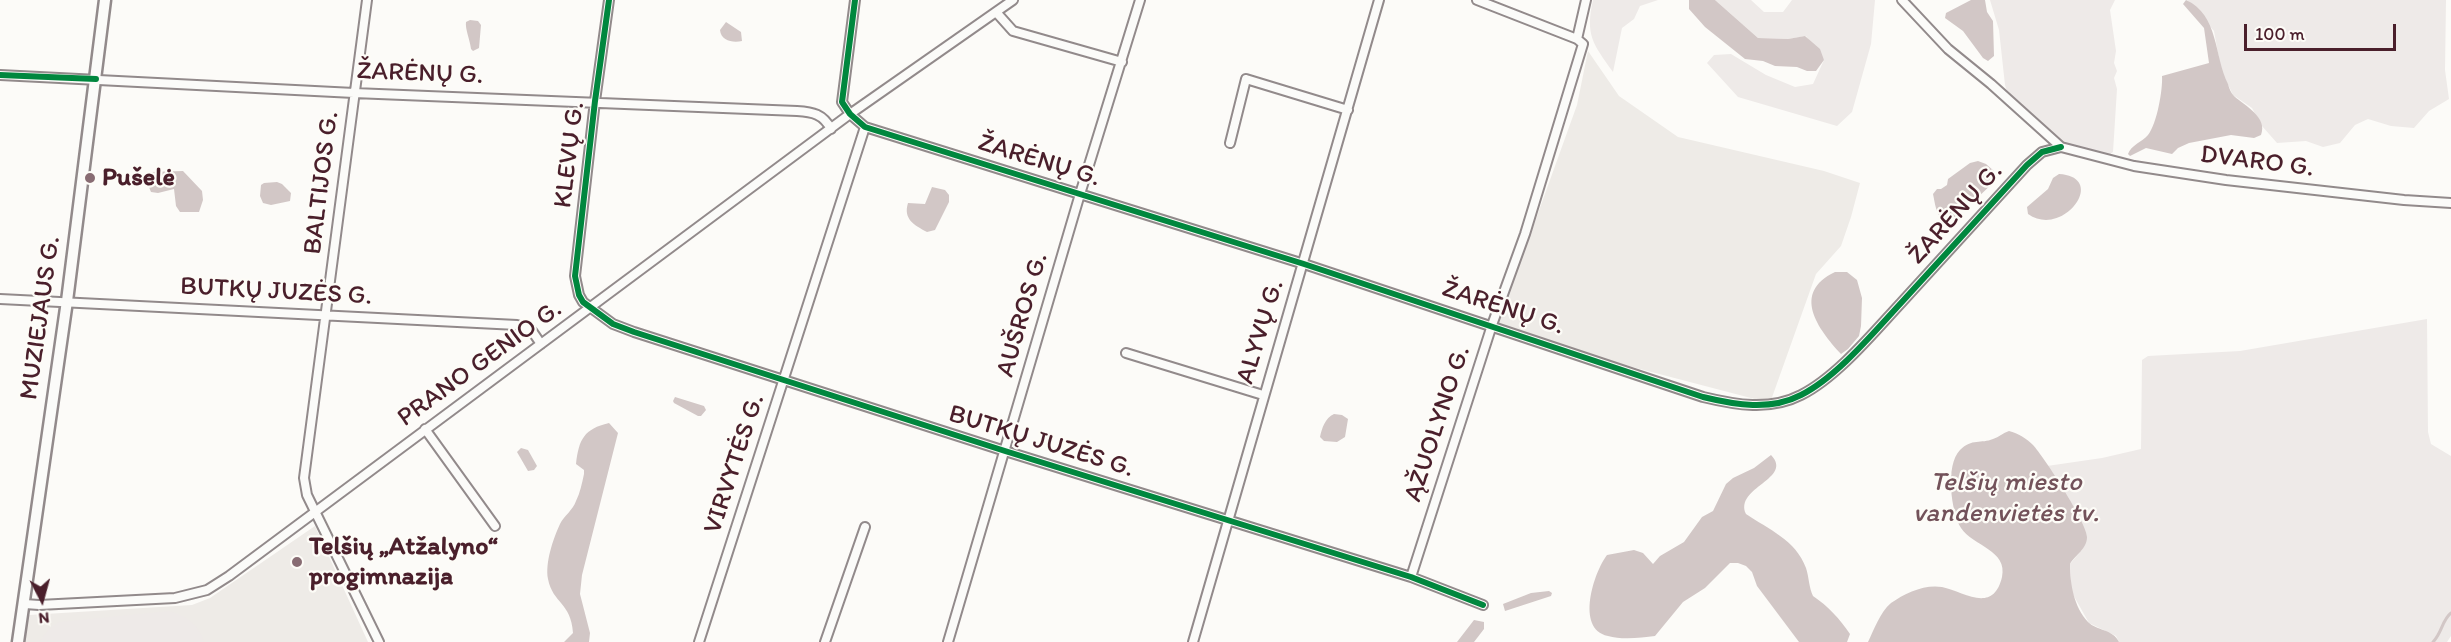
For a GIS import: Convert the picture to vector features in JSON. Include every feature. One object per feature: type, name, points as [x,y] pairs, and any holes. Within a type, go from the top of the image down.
[{"type":"main road","name":"MUZIEJAUS G.","points":[[18,642],[67,302],[105,0]]},
{"type":"street","name":"BALTIJOS G.","points":[[367,0],[304,478],[307,495],[380,642]]},
{"type":"street","name":"KLEVŲ G.","points":[[591,309],[579,295],[575,276],[609,0]]},
{"type":"street","points":[[850,114],[845,108],[842,96],[855,0]]},
{"type":"street","name":"PRANO GENIO G.","points":[[25,603],[39,605],[159,600],[198,593],[229,576],[425,429],[591,309],[850,114],[1013,0]]},
{"type":"street","name":"AUŠROS G.","points":[[948,642],[1080,194],[1140,0]]},
{"type":"street","name":"ALYVŲ G.","points":[[1193,642],[1379,0]]},
{"type":"street","points":[[1477,0],[1580,41]]},
{"type":"street","name":"ĄŽUOLYNO G.","points":[[1411,577],[1492,325],[1525,234],[1580,41],[1586,0]]},
{"type":"street","points":[[1902,0],[1948,49],[2061,147]]},
{"type":"street","points":[[996,12],[1012,31],[1122,62]]},
{"type":"street","name":"ŽARĖNŲ G.","points":[[0,75],[354,93],[595,101],[811,112],[822,117],[831,129]]},
{"type":"street","points":[[1230,143],[1246,79],[1348,110]]},
{"type":"street","name":"ŽARĖNŲ G.","points":[[850,114],[865,127],[1304,264],[1743,406],[1770,405],[1800,396],[1822,382],[1870,336],[2027,165],[2042,152],[2061,147]]},
{"type":"street","name":"VIRVYTĖS G.","points":[[699,642],[865,127]]},
{"type":"street","name":"DVARO G.","points":[[2061,147],[2134,166],[2226,180],[2451,203]]},
{"type":"street","name":"BUTKŲ JUZĖS G.","points":[[0,299],[517,325],[532,331],[541,344]]},
{"type":"street","name":"BUTKŲ JUZĖS G.","points":[[591,309],[613,324],[634,332],[783,381],[1411,577],[1483,605]]},
{"type":"street","points":[[1126,353],[1263,395]]},
{"type":"street","points":[[425,429],[495,526]]},
{"type":"street","points":[[825,642],[865,527]]},
{"type":"shaded area","points":[[1593,0],[1658,0],[1640,6],[1634,19],[1622,28],[1613,72],[1592,39],[1590,22]]},
{"type":"shaded area","points":[[1715,0],[1751,0],[1764,12],[1783,12],[1792,0],[1875,0],[1871,44],[1852,112],[1837,126],[1738,97],[1707,63],[1714,55],[1731,54],[1766,75],[1795,87],[1813,84],[1824,60],[1806,36],[1788,39],[1758,38]]},
{"type":"shaded area","points":[[1990,0],[2115,0],[2110,10],[2116,51],[2114,63],[2117,71],[2114,78],[2117,89],[2113,152],[2109,155],[2062,142],[2010,100],[2005,85],[1999,30]]},
{"type":"shaded area","points":[[2187,0],[2446,0],[2445,70],[2449,99],[2429,111],[2414,128],[2391,126],[2368,119],[2355,125],[2340,143],[2323,147],[2306,141],[2277,143],[2262,126],[2252,108],[2233,95],[2221,70],[2214,31]]},
{"type":"shaded area","points":[[1588,51],[1619,96],[1678,137],[1824,171],[1860,183],[1841,246],[1816,274],[1770,403],[1621,364],[1497,327],[1577,105]]},
{"type":"shaded area","points":[[2427,319],[2428,432],[2431,444],[2451,456],[2451,636],[2447,642],[2119,642],[2116,636],[2089,623],[2071,591],[2070,564],[2080,552],[2081,519],[2047,466],[2102,458],[2141,449],[2142,360],[2148,356],[2240,351]]},
{"type":"shaded area","name":"Telšių „Atžalyno“ progimnazija","points":[[315,526],[368,642],[24,642],[29,615],[192,605],[210,598]]},
{"type":"shaded area","points":[[169,611],[191,622],[199,630],[204,642],[39,642],[49,629],[59,622]]},
{"type":"water","points":[[1689,0],[1715,0],[1758,38],[1788,39],[1805,36],[1820,49],[1824,60],[1816,71],[1807,71],[1797,67],[1775,66],[1763,61],[1745,59],[1705,27],[1689,9]]},
{"type":"water","points":[[1971,0],[1985,0],[1987,12],[1993,21],[1994,56],[1988,61],[1983,58],[1963,31],[1945,18],[1946,13]]},
{"type":"water","points":[[2186,0],[2205,16],[2214,37],[2230,90],[2258,117],[2262,129],[2261,135],[2254,138],[2231,135],[2189,143],[2172,154],[2146,148],[2130,156],[2129,151],[2148,135],[2154,123],[2162,76],[2209,63],[2204,28],[2183,4]]},
{"type":"water","points":[[478,21],[481,25],[479,48],[473,51],[466,25],[466,22]]},
{"type":"water","points":[[726,22],[741,32],[742,41],[735,42],[723,37],[720,30]]},
{"type":"water","points":[[1978,161],[1994,171],[1995,181],[1974,201],[1962,203],[1956,217],[1945,219],[1941,217],[1938,214],[1933,194],[1937,189],[1947,185],[1948,179],[1970,163]]},
{"type":"water","points":[[183,171],[202,191],[203,200],[199,212],[180,212],[176,206],[174,189],[158,193],[151,192],[148,180],[151,172]]},
{"type":"water","points":[[2059,174],[2073,178],[2080,185],[2080,195],[2075,204],[2055,219],[2041,220],[2028,214],[2027,207],[2048,189],[2053,178]]},
{"type":"water","points":[[277,182],[291,193],[290,201],[271,205],[263,203],[260,196],[261,185]]},
{"type":"water","points":[[932,187],[945,190],[949,195],[949,202],[935,230],[927,232],[911,221],[907,209],[908,203],[925,204]]},
{"type":"water","points":[[1835,272],[1847,272],[1857,280],[1862,298],[1859,336],[1841,354],[1817,323],[1811,301],[1814,290]]},
{"type":"water","points":[[675,397],[704,406],[706,410],[698,416],[674,403]]},
{"type":"water","points":[[1334,414],[1348,419],[1345,437],[1337,442],[1324,441],[1320,437],[1323,427],[1328,418]]},
{"type":"water","points":[[609,423],[618,433],[582,575],[580,594],[590,633],[589,642],[564,642],[573,633],[572,623],[566,609],[550,587],[547,573],[552,544],[560,524],[575,504],[581,488],[584,470],[576,464],[581,442],[588,432]]},
{"type":"water","name":"Telšių miesto vandenvietės tv.","points":[[2009,431],[2022,436],[2033,445],[2080,518],[2087,537],[2083,548],[2070,564],[2074,595],[2079,609],[2088,622],[2109,632],[2119,642],[1868,642],[1887,607],[1909,593],[1936,586],[1976,598],[1985,598],[1998,589],[2002,577],[2000,560],[1961,528],[1952,500],[1951,477],[1955,457],[1964,446],[1993,439]]},
{"type":"water","points":[[521,448],[528,450],[537,466],[534,470],[528,471],[517,452]]},
{"type":"water","points":[[1771,455],[1776,463],[1775,471],[1748,497],[1745,505],[1746,514],[1780,536],[1796,550],[1806,568],[1813,596],[1829,608],[1846,628],[1850,634],[1847,642],[1799,642],[1757,586],[1752,572],[1746,566],[1738,563],[1730,563],[1705,588],[1683,602],[1655,636],[1619,638],[1598,631],[1592,623],[1590,599],[1597,574],[1607,555],[1634,550],[1643,553],[1653,564],[1660,556],[1684,542],[1702,517],[1713,511],[1726,484]]},
{"type":"water","points":[[1549,591],[1552,593],[1551,596],[1505,611],[1503,604],[1531,593]]},
{"type":"water","points":[[1474,620],[1484,622],[1484,629],[1474,642],[1457,642]]},
{"type":"waterway","points":[[2433,642],[2451,613]]},
{"type":"cycle path","points":[[609,0],[575,276],[583,302],[613,324],[1005,451],[1411,577],[1483,605]]},
{"type":"cycle path","points":[[855,0],[842,102],[850,114],[865,127],[1304,264],[1703,397],[1740,404],[1765,405],[1789,400],[1815,387],[1828,377],[1867,340],[2027,165],[2042,152],[2061,147]]},
{"type":"cycle path","points":[[0,75],[96,79]]},
{"type":"place","name":"Pušelė","points":[[90,178]]},
{"type":"place","name":"Telšių „Atžalyno“ progimnazija","points":[[297,562]]}]
